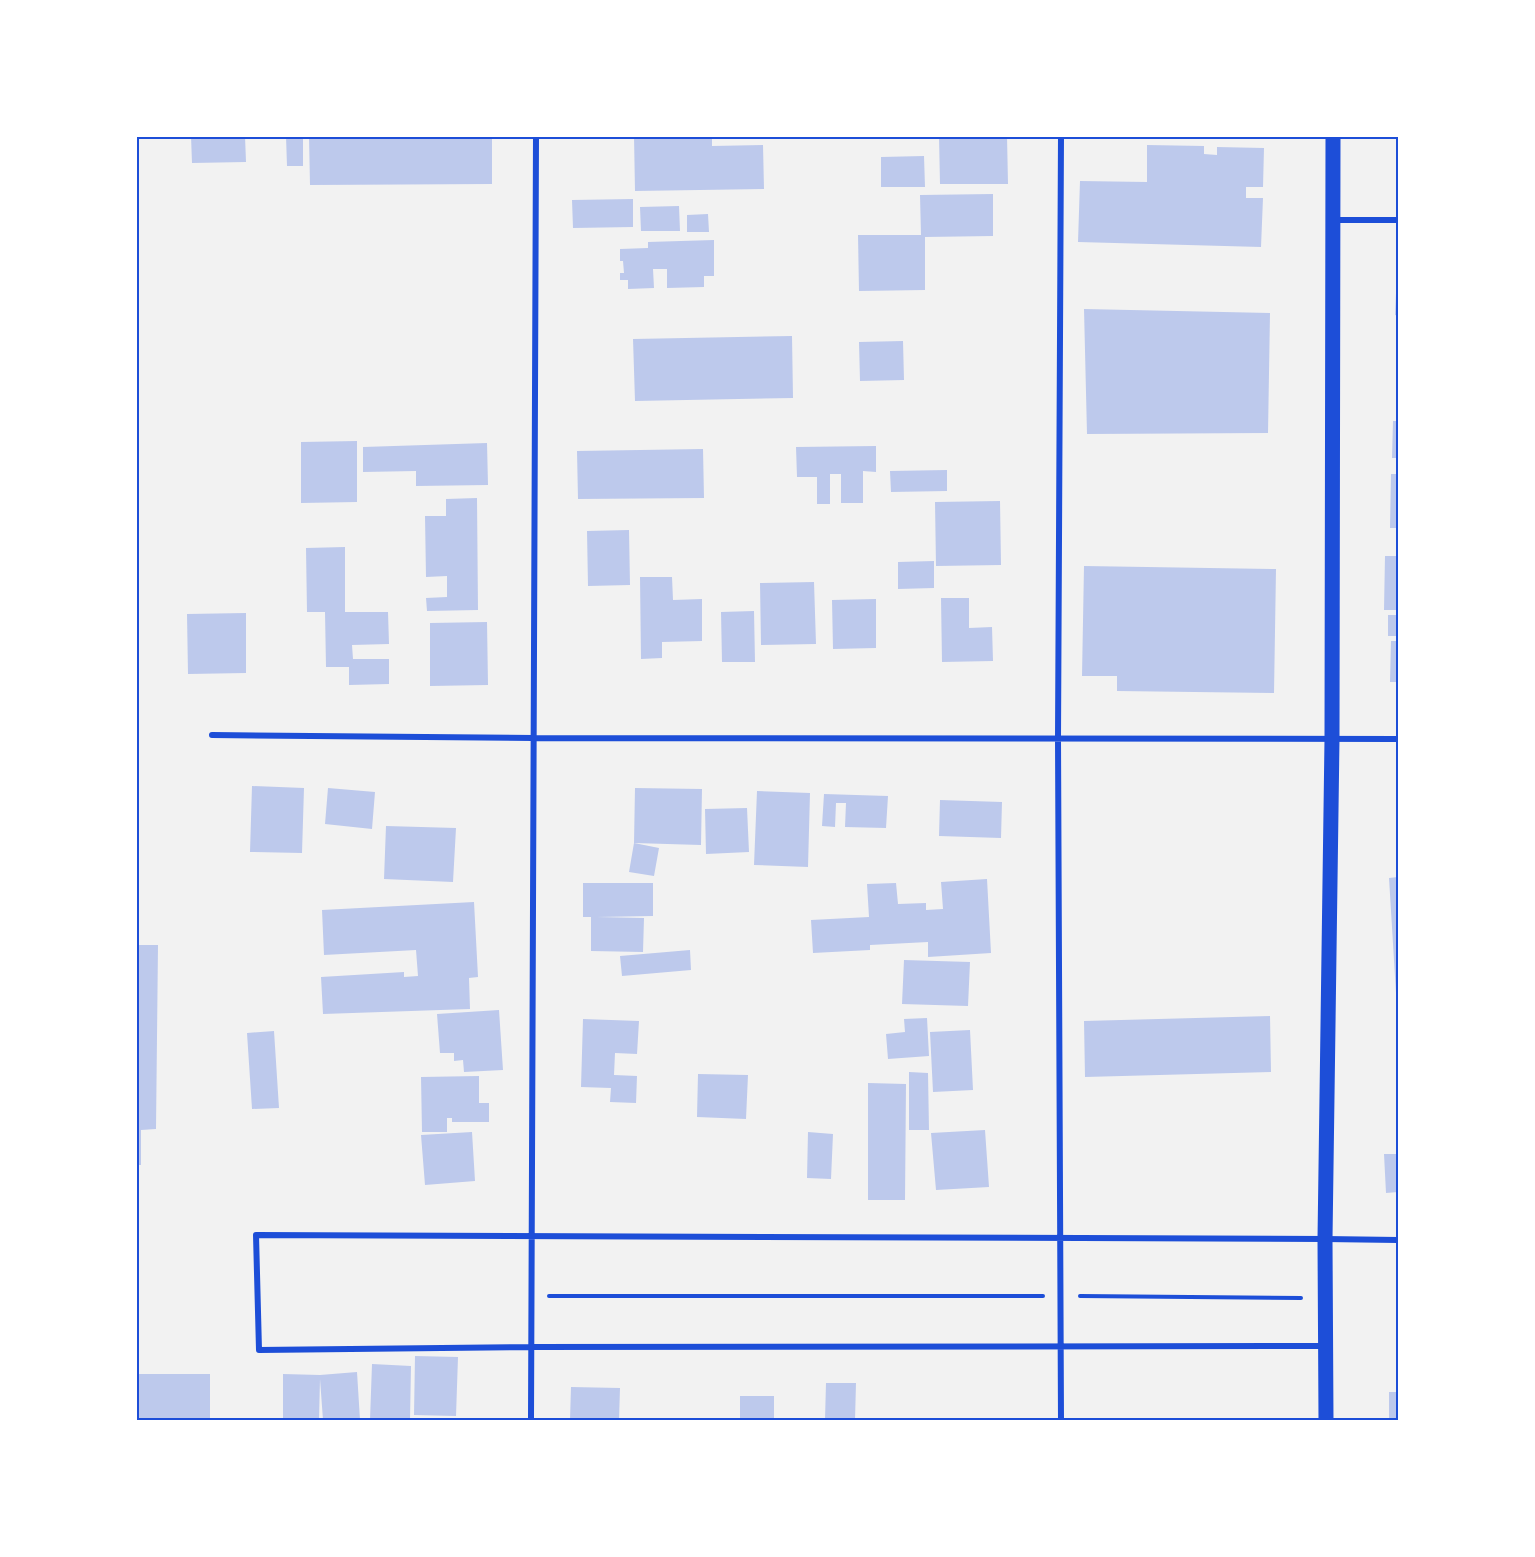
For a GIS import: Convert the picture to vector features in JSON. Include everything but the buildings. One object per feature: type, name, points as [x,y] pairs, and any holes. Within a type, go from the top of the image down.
[{"type":"main road","points":[[1326,1420],[1325,1239],[1332,739],[1333,136]]},
{"type":"street","points":[[531,1420],[536,136]]},
{"type":"street","points":[[1060,1420],[1058,739],[1061,136]]},
{"type":"street","points":[[1332,220],[1398,220]]},
{"type":"street","points":[[212,735],[533,738],[1398,739]]},
{"type":"street","points":[[1326,1346],[531,1347],[258,1350],[256,1235],[1398,1240]]},
{"type":"path","points":[[531,1296],[1326,1298]]}]
